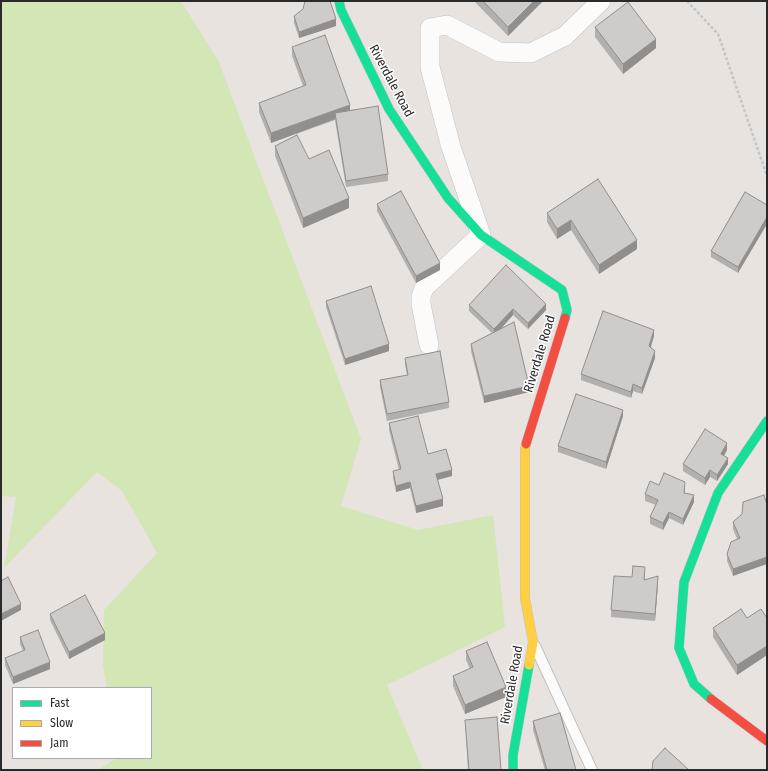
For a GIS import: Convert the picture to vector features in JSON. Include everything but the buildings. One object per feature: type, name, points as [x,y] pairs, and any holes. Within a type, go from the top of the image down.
[{"type":"street","name":"Riverdale Road","points":[[339,1],[340,10],[389,109],[448,198],[481,235],[562,290],[567,310],[525,449],[525,598],[533,642],[513,755],[513,770]]},
{"type":"street","points":[[429,345],[421,304],[421,297],[424,288],[481,235],[451,147],[430,68],[430,28],[447,25],[499,52],[531,52],[566,36],[602,1]]},
{"type":"street","points":[[767,421],[718,493],[684,582],[679,648],[694,684],[720,707],[767,741]]},
{"type":"lane","points":[[533,642],[592,770]]},
{"type":"path","points":[[687,1],[718,34],[767,176]]},
{"type":"green space","points":[[1,1],[181,1],[219,62],[361,439],[341,506],[418,530],[493,515],[505,627],[387,685],[423,770],[98,770],[114,759],[152,759],[152,687],[107,687],[103,666],[104,610],[157,553],[122,491],[97,472],[4,568],[16,497],[1,496]]},
{"type":"traffic: fast","points":[[339,1],[341,10],[389,109],[448,198],[481,235],[562,290],[567,310],[565,318]]},
{"type":"traffic: fast","points":[[711,699],[694,684],[679,648],[684,582],[718,493],[767,421]]},
{"type":"traffic: fast","points":[[513,770],[513,755],[529,665]]},
{"type":"traffic: slow","points":[[526,444],[525,598],[533,642],[529,665]]},
{"type":"traffic: jam","points":[[526,444],[565,318]]},
{"type":"traffic: jam","points":[[711,699],[767,741]]}]
